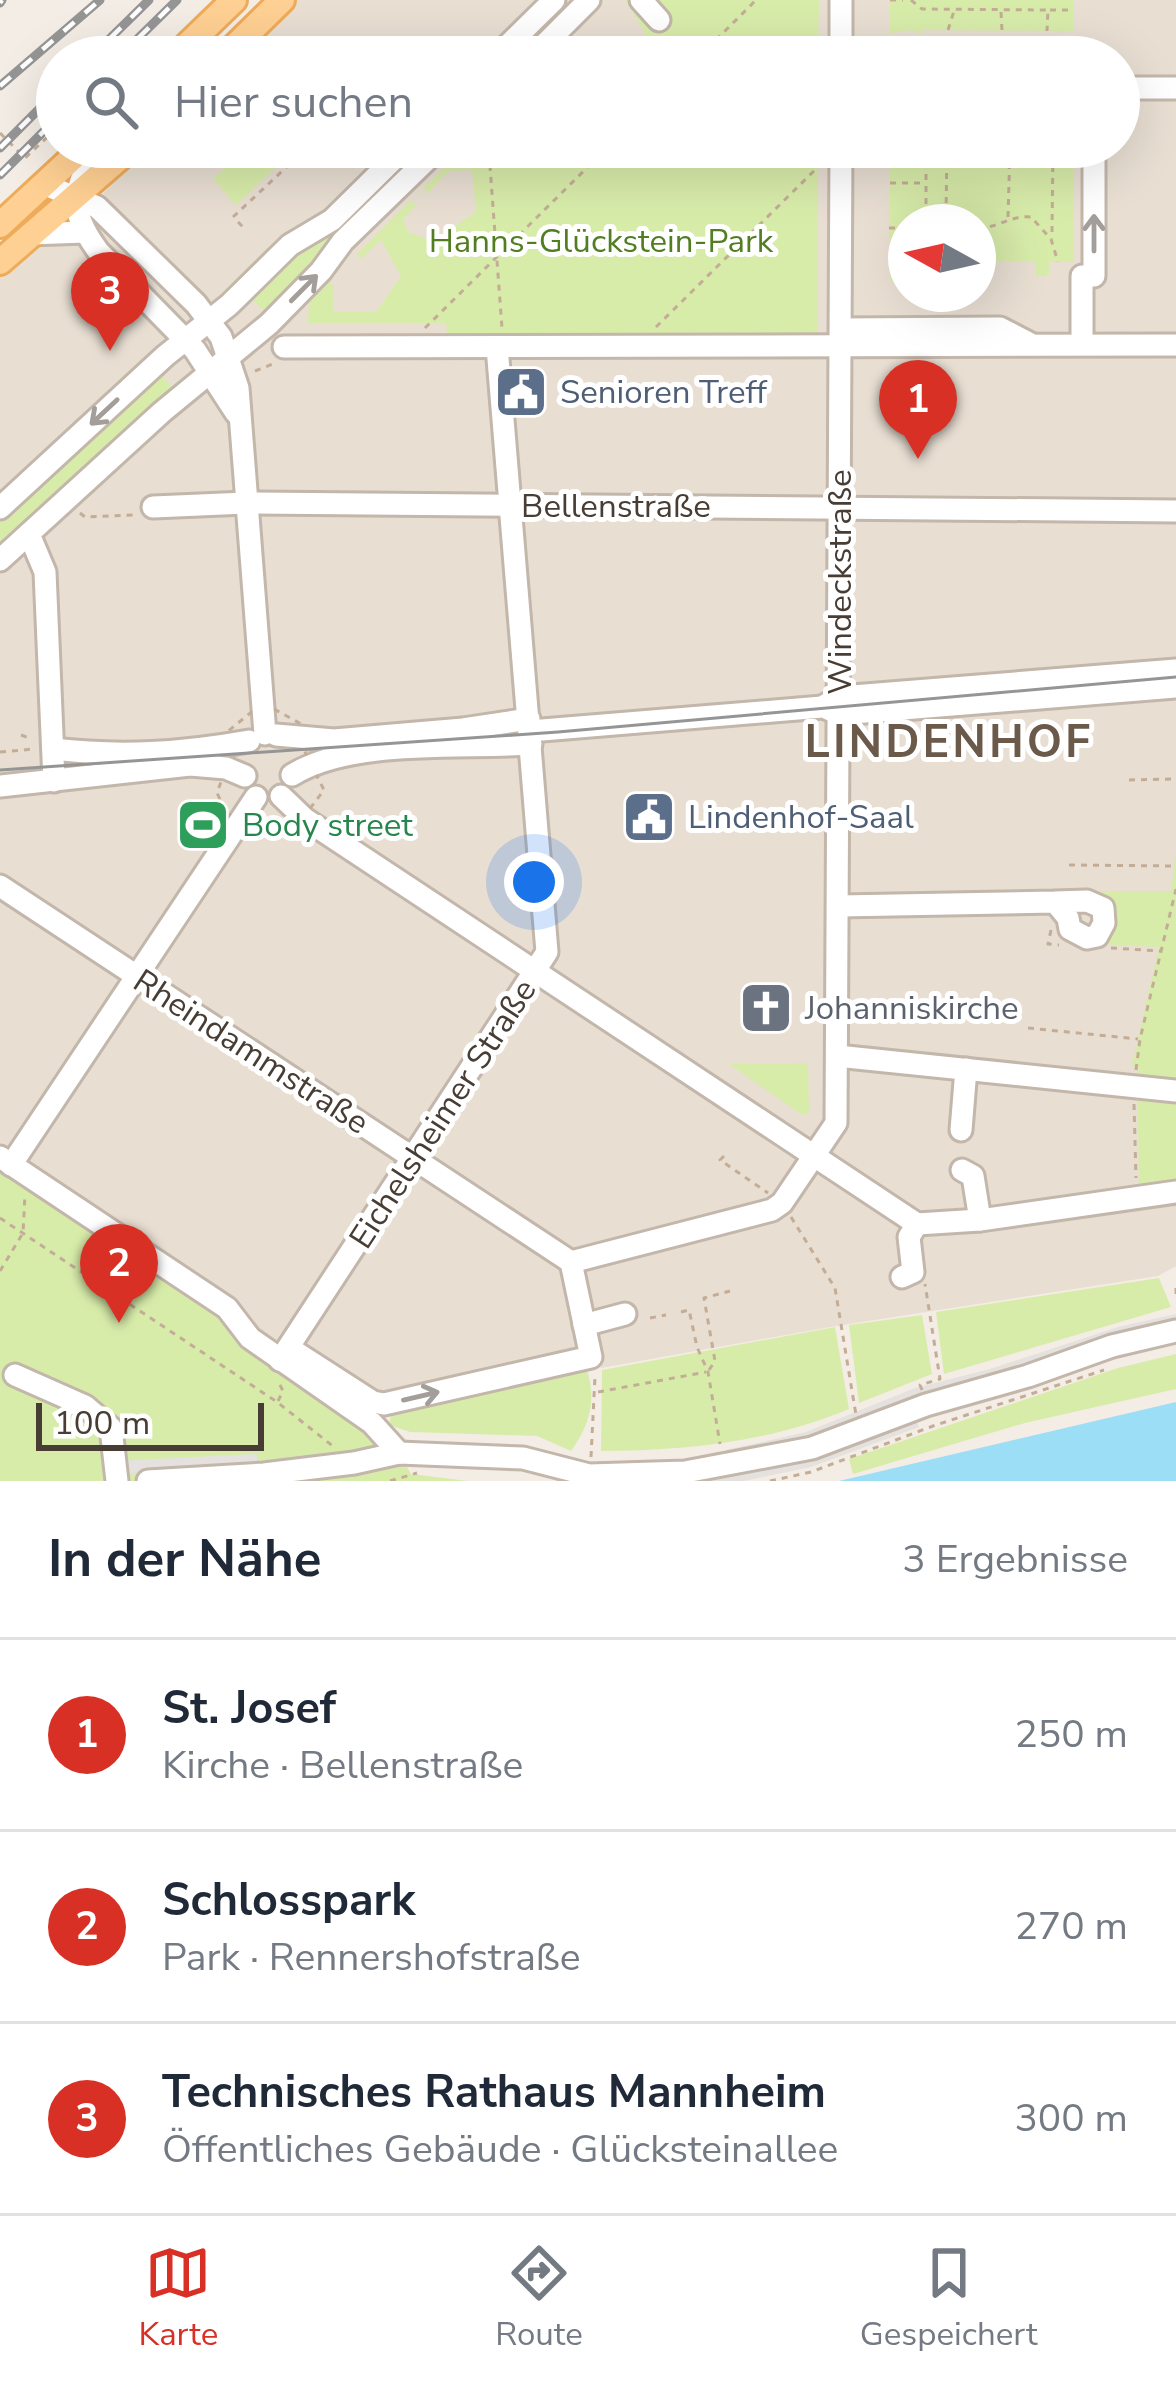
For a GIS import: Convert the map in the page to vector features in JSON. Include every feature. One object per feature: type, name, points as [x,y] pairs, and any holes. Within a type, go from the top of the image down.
[{"type":"main road","points":[[197,36],[234,0]]},
{"type":"main road","points":[[245,36],[282,0]]},
{"type":"main road","points":[[0,225],[61,168]]},
{"type":"main road","points":[[0,262],[76,195],[96,168]]},
{"type":"street","points":[[517,36],[554,0]]},
{"type":"street","points":[[553,36],[589,0]]},
{"type":"street","points":[[641,0],[659,20]]},
{"type":"street","points":[[841,0],[841,36]]},
{"type":"street","points":[[1140,88],[1176,88]]},
{"type":"street","points":[[103,168],[111,219]]},
{"type":"street","points":[[5,494],[211,321],[290,245],[326,225],[384,168]]},
{"type":"street","points":[[0,560],[211,371],[233,366],[343,241],[418,168]]},
{"type":"street","name":"Windeckstraße","points":[[815,1155],[836,1123],[839,906],[834,706],[841,508],[840,168]]},
{"type":"street","points":[[1088,344],[1082,276],[1094,276],[1094,168]]},
{"type":"street","points":[[44,184],[76,195],[111,219],[211,321],[233,366],[263,709],[248,750],[256,797],[5,1161],[227,1308],[277,1366],[372,1424],[399,1454]]},
{"type":"street","points":[[76,195],[85,232],[211,371],[241,427]]},
{"type":"street","points":[[30,234],[85,232]]},
{"type":"street","points":[[1088,344],[1094,307]]},
{"type":"street","points":[[284,347],[636,347],[841,338],[1034,346],[1173,344]]},
{"type":"street","name":"Eichelsheimer Straße","points":[[277,1366],[547,952],[501,347]]},
{"type":"street","name":"Bellenstraße","points":[[153,507],[246,503],[1176,511]]},
{"type":"street","points":[[29,534],[45,572],[54,781]]},
{"type":"street","points":[[0,786],[190,766],[303,737],[530,731],[834,706],[1176,670]]},
{"type":"street","points":[[834,706],[1176,687]]},
{"type":"street","points":[[256,797],[273,800],[290,787],[301,769],[341,755],[530,731]]},
{"type":"street","points":[[53,749],[105,756],[290,750],[301,769]]},
{"type":"street","points":[[281,796],[305,819],[916,1224],[980,1220],[1176,1192]]},
{"type":"street","name":"Rheindammstraße","points":[[0,886],[571,1262]]},
{"type":"street","points":[[839,906],[1055,902]]},
{"type":"street","points":[[837,1056],[1176,1090]]},
{"type":"street","points":[[961,1130],[966,1069]]},
{"type":"street","points":[[277,1366],[297,1353],[384,1405],[592,1363],[571,1262],[772,1210],[815,1155]]},
{"type":"street","points":[[962,1170],[973,1176],[980,1220]]},
{"type":"street","points":[[913,1274],[909,1237],[916,1224]]},
{"type":"street","points":[[584,1324],[626,1314]]},
{"type":"street","points":[[148,1481],[354,1463],[399,1454],[523,1458],[589,1475],[685,1472],[794,1453],[926,1405],[1112,1346],[1176,1331]]},
{"type":"street","points":[[15,1375],[86,1406],[111,1429],[117,1481]]},
{"type":"path","points":[[720,36],[756,0]]},
{"type":"path","points":[[890,0],[903,0]]},
{"type":"path","points":[[1029,0],[1034,10]]},
{"type":"path","points":[[915,1],[922,9],[1072,10]]},
{"type":"path","points":[[948,30],[954,10]]},
{"type":"path","points":[[1001,10],[1002,31]]},
{"type":"path","points":[[1047,32],[1048,10]]},
{"type":"path","points":[[0,133],[25,158],[36,148]]},
{"type":"path","points":[[233,217],[285,168]]},
{"type":"path","points":[[490,168],[501,347]]},
{"type":"path","points":[[407,346],[587,168]]},
{"type":"path","points":[[636,347],[819,168]]},
{"type":"path","points":[[926,168],[926,204]]},
{"type":"path","points":[[946,204],[947,168]]},
{"type":"path","points":[[1009,168],[1009,219]]},
{"type":"path","points":[[1052,232],[1053,168]]},
{"type":"path","points":[[890,183],[926,183]]},
{"type":"path","points":[[996,225],[1031,217],[1042,225],[1057,250],[1058,262]]},
{"type":"path","points":[[238,222],[246,230]]},
{"type":"path","points":[[233,366],[270,367],[284,347]]},
{"type":"path","points":[[63,502],[85,517],[136,514],[153,507]]},
{"type":"path","points":[[274,709],[303,725],[303,737],[301,769],[324,790],[305,819],[296,827],[265,825],[253,830],[226,812],[218,793],[248,750],[227,732],[254,710],[274,709]]},
{"type":"path","points":[[0,752],[53,749]]},
{"type":"path","points":[[1129,780],[1176,778]]},
{"type":"path","points":[[1069,866],[1176,866]]},
{"type":"path","points":[[1136,1198],[1134,1086],[1140,1039],[1176,889]]},
{"type":"path","points":[[1028,1028],[1140,1039]]},
{"type":"path","points":[[724,1156],[720,1160],[782,1203],[835,1288],[858,1430]]},
{"type":"path","points":[[753,1182],[758,1177]]},
{"type":"path","points":[[0,1271],[23,1233],[26,1188]]},
{"type":"path","points":[[0,1218],[278,1402],[354,1463]]},
{"type":"path","points":[[913,1274],[940,1379],[920,1385],[926,1405]]},
{"type":"path","points":[[597,1392],[708,1372],[715,1361],[704,1298],[730,1291]]},
{"type":"path","points":[[681,1312],[689,1310],[708,1372],[724,1466]]},
{"type":"path","points":[[650,1318],[666,1315]]},
{"type":"path","points":[[589,1475],[597,1392],[592,1363]]},
{"type":"path","points":[[770,1481],[811,1472],[1116,1365]]},
{"type":"path","points":[[277,1366],[283,1391],[278,1402]]},
{"type":"shaded area","points":[[297,0],[1176,0],[1176,1266],[1158,1276],[601,1368],[598,1354],[377,1413],[399,1453],[0,1157],[0,262],[30,234],[65,233],[128,168],[1140,168],[1140,36],[260,36]]},
{"type":"shaded area","points":[[1176,1314],[1176,1324],[819,1438],[727,1459],[726,1450],[806,1432],[915,1388]]},
{"type":"shaded area","points":[[915,1416],[919,1427],[811,1467],[744,1481],[655,1481]]},
{"type":"shaded area","points":[[257,1454],[257,1466],[115,1474],[114,1461]]},
{"type":"green space","points":[[625,0],[819,0],[818,36],[643,36]]},
{"type":"green space","points":[[890,0],[1073,0],[1073,31],[890,33]]},
{"type":"green space","points":[[225,168],[275,168],[236,205],[213,179]]},
{"type":"green space","points":[[390,168],[413,168],[270,317],[251,298]]},
{"type":"green space","name":"Hanns-Glückstein-Park","points":[[444,168],[818,168],[817,336],[447,334],[446,323],[308,323],[309,302],[329,281],[334,286],[333,312],[376,312],[401,276],[381,240],[361,259],[357,254],[411,200],[416,205],[403,219],[408,232],[432,241],[476,212],[472,170],[449,171],[428,193],[423,188]]},
{"type":"green space","points":[[890,168],[1074,168],[1074,262],[1049,262],[1049,276],[1036,276],[1035,262],[996,262],[996,204],[890,204]]},
{"type":"green space","points":[[159,372],[176,392],[0,551],[0,515]]},
{"type":"green space","points":[[1176,853],[1176,1180],[1139,1185],[1137,1066],[1132,1065],[1159,947],[1099,944],[1099,898],[1102,891],[1171,891]]},
{"type":"green space","points":[[808,1063],[809,1112],[802,1115],[729,1064]]},
{"type":"green space","points":[[0,1157],[227,1308],[399,1453],[411,1474],[468,1481],[0,1481]]},
{"type":"green space","points":[[1159,1278],[1171,1307],[944,1374],[936,1312]]},
{"type":"green space","points":[[922,1315],[932,1374],[859,1403],[849,1325]]},
{"type":"green space","points":[[835,1327],[849,1409],[789,1429],[727,1442],[601,1451],[602,1370]]},
{"type":"green space","points":[[1176,1354],[1176,1389],[1025,1423],[853,1474],[849,1459],[1118,1368]]},
{"type":"green space","points":[[587,1370],[589,1413],[571,1451],[537,1436],[410,1432],[389,1425],[391,1415]]},
{"type":"water","points":[[1176,1402],[1176,1481],[839,1481]]},
{"type":"tram line","points":[[0,770],[558,732],[1176,677]]},
{"type":"railway","points":[[58,36],[100,0]]},
{"type":"railway","points":[[112,36],[149,0]]},
{"type":"railway","points":[[140,36],[177,0]]},
{"type":"railway","points":[[0,86],[36,55]]},
{"type":"railway","points":[[0,148],[36,112]]},
{"type":"railway","points":[[0,175],[36,139]]},
{"type":"place","name":"Technisches Rathaus Mannheim","points":[[110,351]]},
{"type":"place","name":"Senioren Treff","points":[[521,392]]},
{"type":"place","name":"St. Josef","points":[[918,459]]},
{"type":"place","name":"Lindenhof-Saal","points":[[649,817]]},
{"type":"place","name":"Body street","points":[[203,825]]},
{"type":"place","name":"Johanniskirche","points":[[766,1008]]},
{"type":"place","name":"Schlosspark","points":[[119,1323]]},
{"type":"district","name":"LINDENHOF","points":[[949,742]]}]
